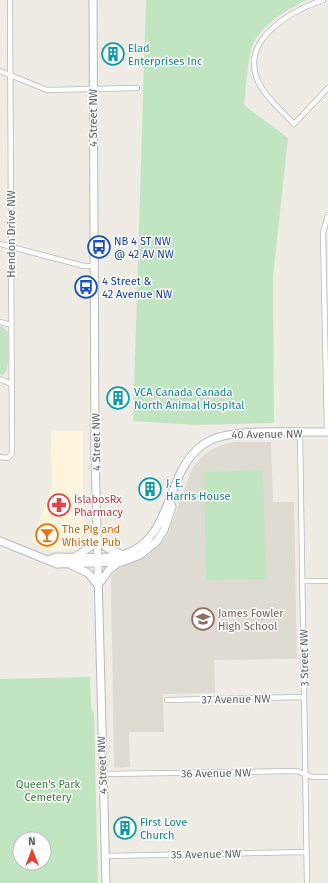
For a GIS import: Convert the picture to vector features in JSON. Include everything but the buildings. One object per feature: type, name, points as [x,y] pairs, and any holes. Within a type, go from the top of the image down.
[{"type":"main road","name":"4 Street NW","points":[[93,0],[97,560],[106,883]]},
{"type":"main road","name":"40 Avenue NW","points":[[0,541],[57,564],[68,564],[123,555],[141,546],[152,536],[170,500],[185,463],[198,448],[211,440],[232,434],[327,432]]},
{"type":"main road","name":"40 Avenue NW","points":[[49,560],[56,557],[75,557],[118,563],[140,555],[157,540],[164,530],[172,508],[170,500]]},
{"type":"main road","points":[[75,557],[90,547],[97,538],[107,548],[123,555]]},
{"type":"main road","points":[[68,564],[88,573],[98,585],[109,570],[118,563]]},
{"type":"street","name":"Hendon Drive NW","points":[[0,457],[8,458],[12,453],[10,0]]},
{"type":"street","points":[[323,0],[297,11],[276,26],[264,37],[256,53],[255,63],[257,79],[263,89],[294,124],[328,88]]},
{"type":"street","points":[[0,71],[47,90],[137,88]]},
{"type":"street","points":[[327,432],[326,269],[323,233],[328,215]]},
{"type":"street","points":[[0,244],[84,266],[94,266]]},
{"type":"street","points":[[0,322],[11,325]]},
{"type":"street","points":[[0,379],[12,384]]},
{"type":"street","name":"3 Street NW","points":[[300,433],[307,883]]},
{"type":"street","points":[[303,581],[328,581]]},
{"type":"street","name":"37 Avenue NW","points":[[167,700],[304,697]]},
{"type":"street","name":"36 Avenue NW","points":[[102,774],[297,771],[312,777],[328,777]]},
{"type":"street","name":"35 Avenue NW","points":[[105,856],[306,852]]},
{"type":"shaded area","points":[[51,431],[83,431],[83,542],[76,549],[54,551],[31,542],[52,486]]},
{"type":"shaded area","name":"James Fowler High School","points":[[235,442],[271,442],[273,502],[294,502],[297,659],[214,660],[215,693],[163,694],[164,732],[129,732],[130,767],[114,768],[111,576],[118,569],[147,556],[163,541],[168,534],[192,469],[200,458],[221,445]]},
{"type":"green space","points":[[146,0],[307,0],[291,8],[266,26],[254,42],[248,63],[244,105],[288,138],[273,277],[274,423],[196,425],[133,421]]},
{"type":"green space","points":[[0,325],[8,332],[8,364],[6,372],[2,375],[0,374]]},
{"type":"green space","points":[[263,470],[266,579],[206,580],[204,472]]},
{"type":"green space","name":"Queen's Park Cemetery","points":[[90,677],[91,707],[94,713],[98,883],[0,883],[0,679]]},
{"type":"place","name":"Elad Enterprises Inc","points":[[113,54]]},
{"type":"place","name":"NB 4 ST NW @ 42 AV NW","points":[[99,247]]},
{"type":"place","name":"4 Street & 42 Avenue NW","points":[[86,287]]},
{"type":"place","name":"VCA Canada Canada North Animal Hospital","points":[[118,398]]},
{"type":"place","name":"J. E. Harris House","points":[[150,489]]},
{"type":"place","name":"IslabosRx Pharmacy","points":[[59,505]]},
{"type":"place","name":"The Pig and Whistle Pub","points":[[47,535]]},
{"type":"place","name":"James Fowler High School","points":[[203,619]]},
{"type":"place","name":"First Love Church","points":[[125,828]]}]
